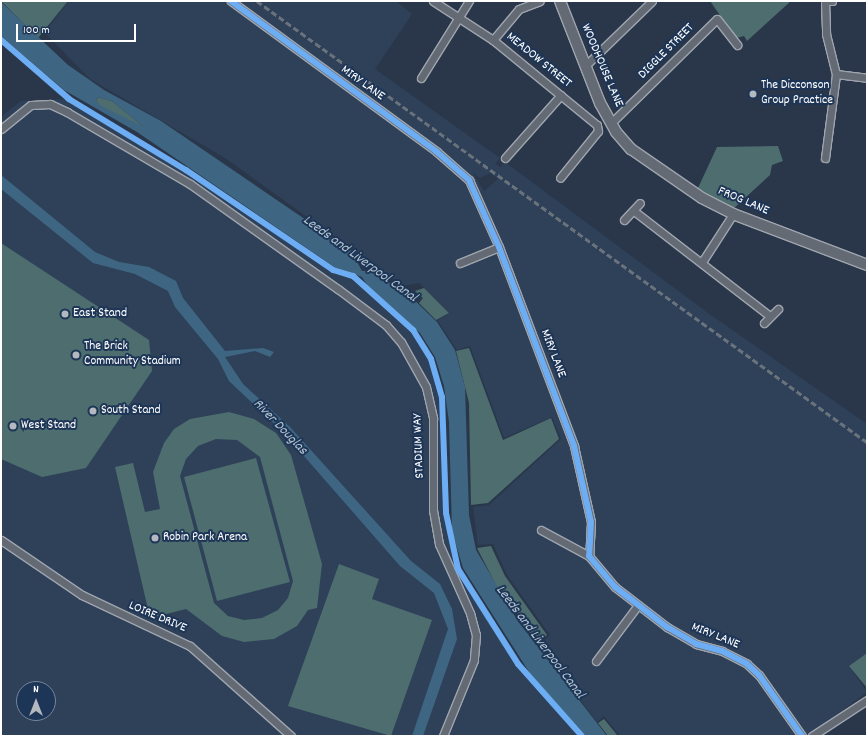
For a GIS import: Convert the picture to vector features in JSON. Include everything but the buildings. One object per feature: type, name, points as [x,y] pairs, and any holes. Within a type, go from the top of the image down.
[{"type":"street","name":"MIRY LANE","points":[[230,1],[437,152],[469,180],[499,246],[574,446],[591,522],[589,556],[615,587],[638,606],[696,644],[722,651],[747,664],[759,674],[802,736]]},
{"type":"street","name":"MEADOW STREET","points":[[432,1],[459,16],[494,40],[599,128],[560,178]]},
{"type":"street","points":[[421,78],[469,1]]},
{"type":"street","points":[[494,40],[519,9],[540,1]]},
{"type":"street","points":[[585,66],[652,1]]},
{"type":"street","points":[[825,158],[836,74],[826,34],[825,2],[832,1]]},
{"type":"street","name":"WOODHOUSE LANE","points":[[561,2],[585,66],[611,124],[621,140]]},
{"type":"street","name":"DIGGLE STREET","points":[[611,124],[717,19],[737,45]]},
{"type":"street","points":[[836,74],[867,78]]},
{"type":"street","points":[[505,158],[561,95]]},
{"type":"street","name":"STADIUM WAY","points":[[1,129],[31,105],[50,104],[67,112],[190,184],[368,312],[405,347],[426,387],[432,418],[433,510],[439,544],[470,613],[476,635],[474,660],[443,736]]},
{"type":"street","name":"FROG LANE","points":[[621,140],[702,198],[733,214],[867,265]]},
{"type":"street","points":[[624,220],[640,203]]},
{"type":"street","points":[[634,211],[770,316]]},
{"type":"street","points":[[702,262],[733,214]]},
{"type":"street","points":[[460,263],[499,246]]},
{"type":"street","points":[[764,323],[778,309]]},
{"type":"street","points":[[541,530],[589,556]]},
{"type":"street","name":"LOIRE DRIVE","points":[[1,540],[82,595],[190,646],[291,736]]},
{"type":"street","points":[[596,661],[638,606]]},
{"type":"street","points":[[812,736],[867,700]]},
{"type":"shaded area","points":[[68,1],[396,1],[412,14],[375,69],[500,158],[495,164],[500,167],[505,162],[708,313],[867,424],[867,653],[849,666],[867,692],[808,736],[620,736],[604,716],[597,722],[539,646],[550,635],[507,575],[493,544],[478,545],[473,507],[489,505],[561,439],[552,417],[504,438],[470,346],[457,350],[437,320],[450,313],[419,283],[403,286],[225,158],[90,79],[45,33]],"holes":[[[473,173],[480,178],[490,173],[498,179],[484,191]]]},
{"type":"shaded area","points":[[69,99],[186,170],[333,270],[353,276],[413,330],[431,359],[442,397],[446,513],[458,569],[518,664],[582,736],[1,736],[1,117],[21,101]]},
{"type":"green space","points":[[1,1],[68,1],[38,38]]},
{"type":"green space","points":[[710,1],[791,1],[747,41],[744,36],[736,38]]},
{"type":"green space","points":[[98,97],[112,101],[144,127],[141,128],[100,106],[96,101]]},
{"type":"green space","points":[[778,146],[783,161],[772,165],[770,175],[733,209],[698,188],[717,147]]},
{"type":"green space","name":"The Brick Community Stadium","points":[[1,243],[149,340],[152,371],[86,468],[42,477],[1,459]]},
{"type":"green space","points":[[424,288],[449,313],[436,320],[419,303],[423,298],[415,291]]},
{"type":"green space","points":[[469,348],[503,440],[551,418],[559,439],[488,503],[471,505],[469,403],[456,351]]},
{"type":"green space","name":"Robin Park Arena","points":[[229,412],[254,419],[276,433],[291,455],[322,564],[317,608],[308,610],[297,626],[274,639],[244,642],[222,636],[186,609],[150,618],[115,467],[133,463],[145,512],[160,509],[153,472],[164,443],[174,429],[190,419]],"holes":[[[216,439],[237,440],[260,457],[293,581],[288,598],[278,610],[262,618],[244,620],[228,616],[214,603],[180,476],[186,459],[198,446]]]},
{"type":"green space","points":[[256,458],[290,582],[217,601],[184,477]]},
{"type":"green space","points":[[491,546],[505,576],[547,635],[538,644],[497,587],[477,548]]},
{"type":"green space","points":[[339,564],[379,579],[372,599],[432,620],[391,736],[288,706]]},
{"type":"green space","points":[[867,653],[867,688],[849,666]]},
{"type":"green space","points":[[604,719],[618,736],[608,736],[598,723]]},
{"type":"water","name":"Leeds and Liverpool Canal","points":[[1,2],[68,65],[104,90],[161,121],[359,256],[356,260],[362,271],[371,271],[408,294],[437,322],[455,350],[465,387],[469,515],[476,550],[517,620],[607,736],[586,736],[531,675],[463,568],[452,531],[449,422],[444,386],[435,357],[420,333],[369,288],[362,277],[336,268],[137,132],[64,90],[1,36]],"holes":[[[98,97],[112,101],[144,127],[101,106],[96,101]]]},
{"type":"water","name":"River Douglas","points":[[1,175],[95,252],[119,262],[149,267],[176,281],[183,298],[225,351],[263,348],[274,352],[270,357],[255,351],[225,357],[243,384],[290,427],[411,561],[440,584],[452,609],[457,639],[423,736],[412,736],[448,629],[434,593],[400,566],[283,432],[229,381],[218,359],[175,307],[168,291],[135,274],[93,263],[1,189]]},
{"type":"railway","points":[[257,1],[867,442]]},
{"type":"cycle path","points":[[231,1],[437,152],[469,180],[499,247],[574,446],[591,522],[589,556],[615,587],[667,627],[696,644],[722,651],[747,664],[759,675],[802,736]]},
{"type":"cycle path","points":[[1,40],[69,99],[186,170],[333,270],[353,276],[413,330],[431,359],[442,397],[446,513],[458,569],[518,664],[582,736]]},
{"type":"place","name":"The Dicconson Group Practice","points":[[753,94]]},
{"type":"place","name":"East Stand","points":[[65,314]]},
{"type":"place","name":"The Brick Community Stadium","points":[[76,355]]},
{"type":"place","name":"South Stand","points":[[93,411]]},
{"type":"place","name":"West Stand","points":[[13,426]]},
{"type":"place","name":"Robin Park Arena","points":[[155,538]]}]
